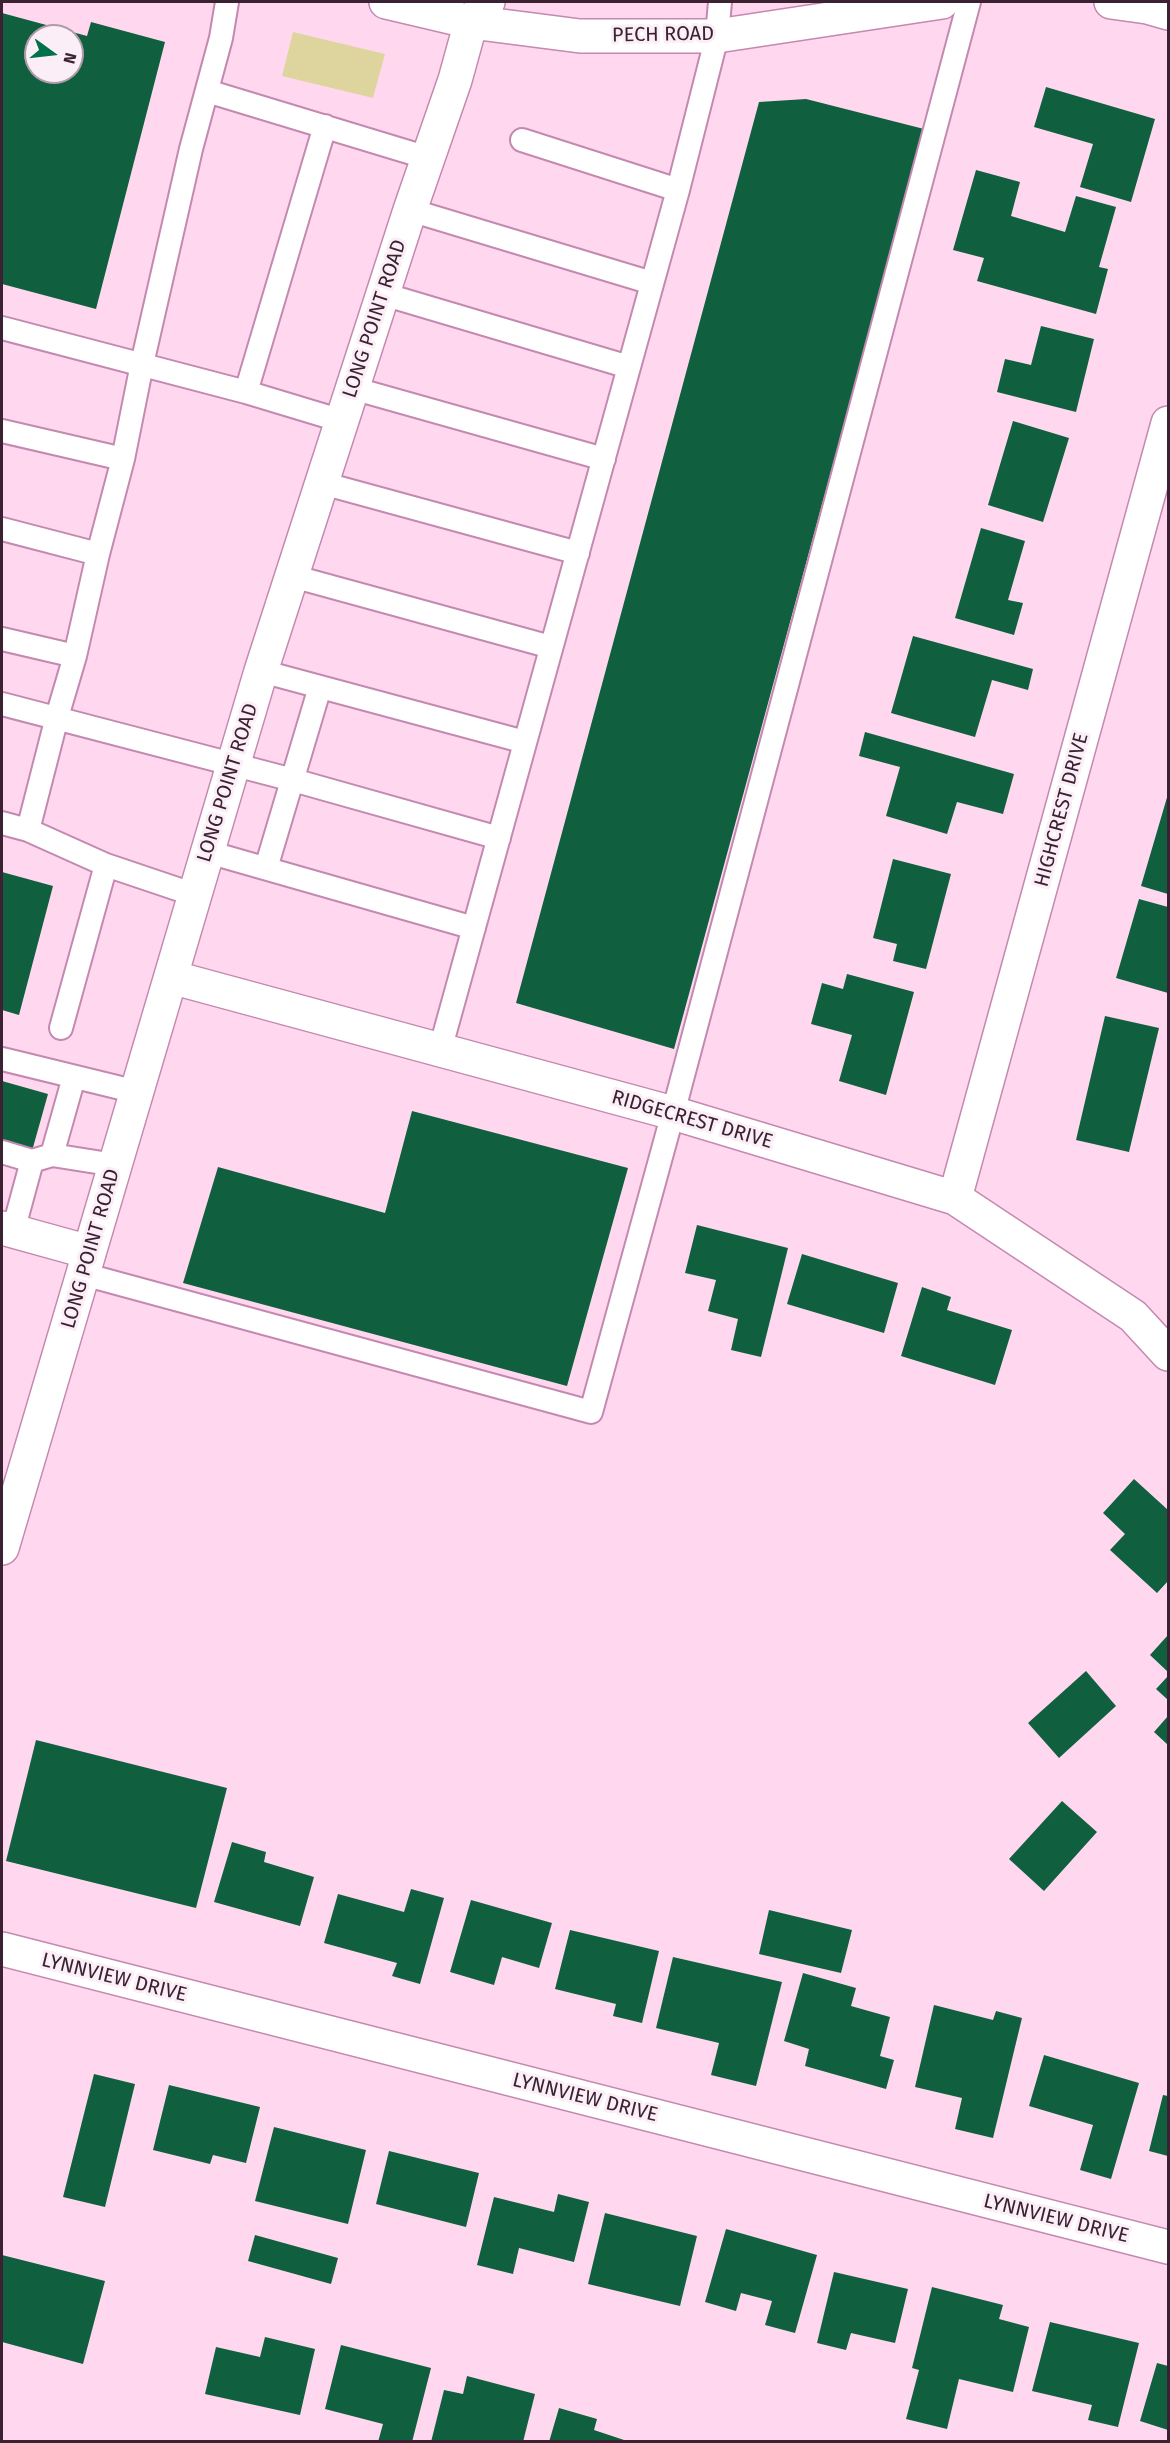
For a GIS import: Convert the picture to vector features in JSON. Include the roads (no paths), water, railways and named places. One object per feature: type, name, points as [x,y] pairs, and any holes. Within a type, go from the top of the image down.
[{"type":"street","name":"PECH ROAD","points":[[386,2],[476,8],[580,36],[717,36],[942,2]]},
{"type":"street","points":[[1110,2],[1147,7],[1168,13]]},
{"type":"street","name":"LONG POINT ROAD","points":[[2,1548],[261,671],[476,8]]},
{"type":"street","name":"HIGHCREST DRIVE","points":[[955,1198],[1168,423]]},
{"type":"street","name":"RIDGECREST DRIVE","points":[[171,977],[673,1113],[955,1198],[1133,1316],[1168,1354]]},
{"type":"street","points":[[7,1229],[86,1263]]},
{"type":"street","name":"LYNNVIEW DRIVE","points":[[2,1949],[1168,2247]]},
{"type":"lane","points":[[28,830],[75,656],[98,554],[123,459],[191,149],[221,38],[228,2]]},
{"type":"lane","points":[[440,1050],[678,190],[717,36],[720,2]]},
{"type":"lane","points":[[86,1263],[591,1412],[969,2]]},
{"type":"lane","points":[[207,91],[428,158]]},
{"type":"lane","points":[[246,392],[325,126]]},
{"type":"lane","points":[[522,140],[678,190]]},
{"type":"lane","points":[[410,210],[652,283]]},
{"type":"lane","points":[[383,294],[629,367]]},
{"type":"lane","points":[[2,328],[246,392],[342,421]]},
{"type":"lane","points":[[352,388],[604,459]]},
{"type":"lane","points":[[2,431],[123,459]]},
{"type":"lane","points":[[322,483],[578,553]]},
{"type":"lane","points":[[2,529],[98,554]]},
{"type":"lane","points":[[292,576],[551,647]]},
{"type":"lane","points":[[2,639],[75,656]]},
{"type":"lane","points":[[261,671],[525,742]]},
{"type":"lane","points":[[266,868],[320,687]]},
{"type":"lane","points":[[2,704],[234,764],[499,838]]},
{"type":"lane","points":[[2,824],[28,830],[106,865],[195,895]]},
{"type":"lane","points":[[207,852],[474,928]]},
{"type":"lane","points":[[61,1028],[106,865]]},
{"type":"lane","points":[[2,1059],[137,1092]]},
{"type":"lane","points":[[7,1229],[42,1158],[74,1077]]},
{"type":"lane","points":[[2,1152],[115,1165]]}]
